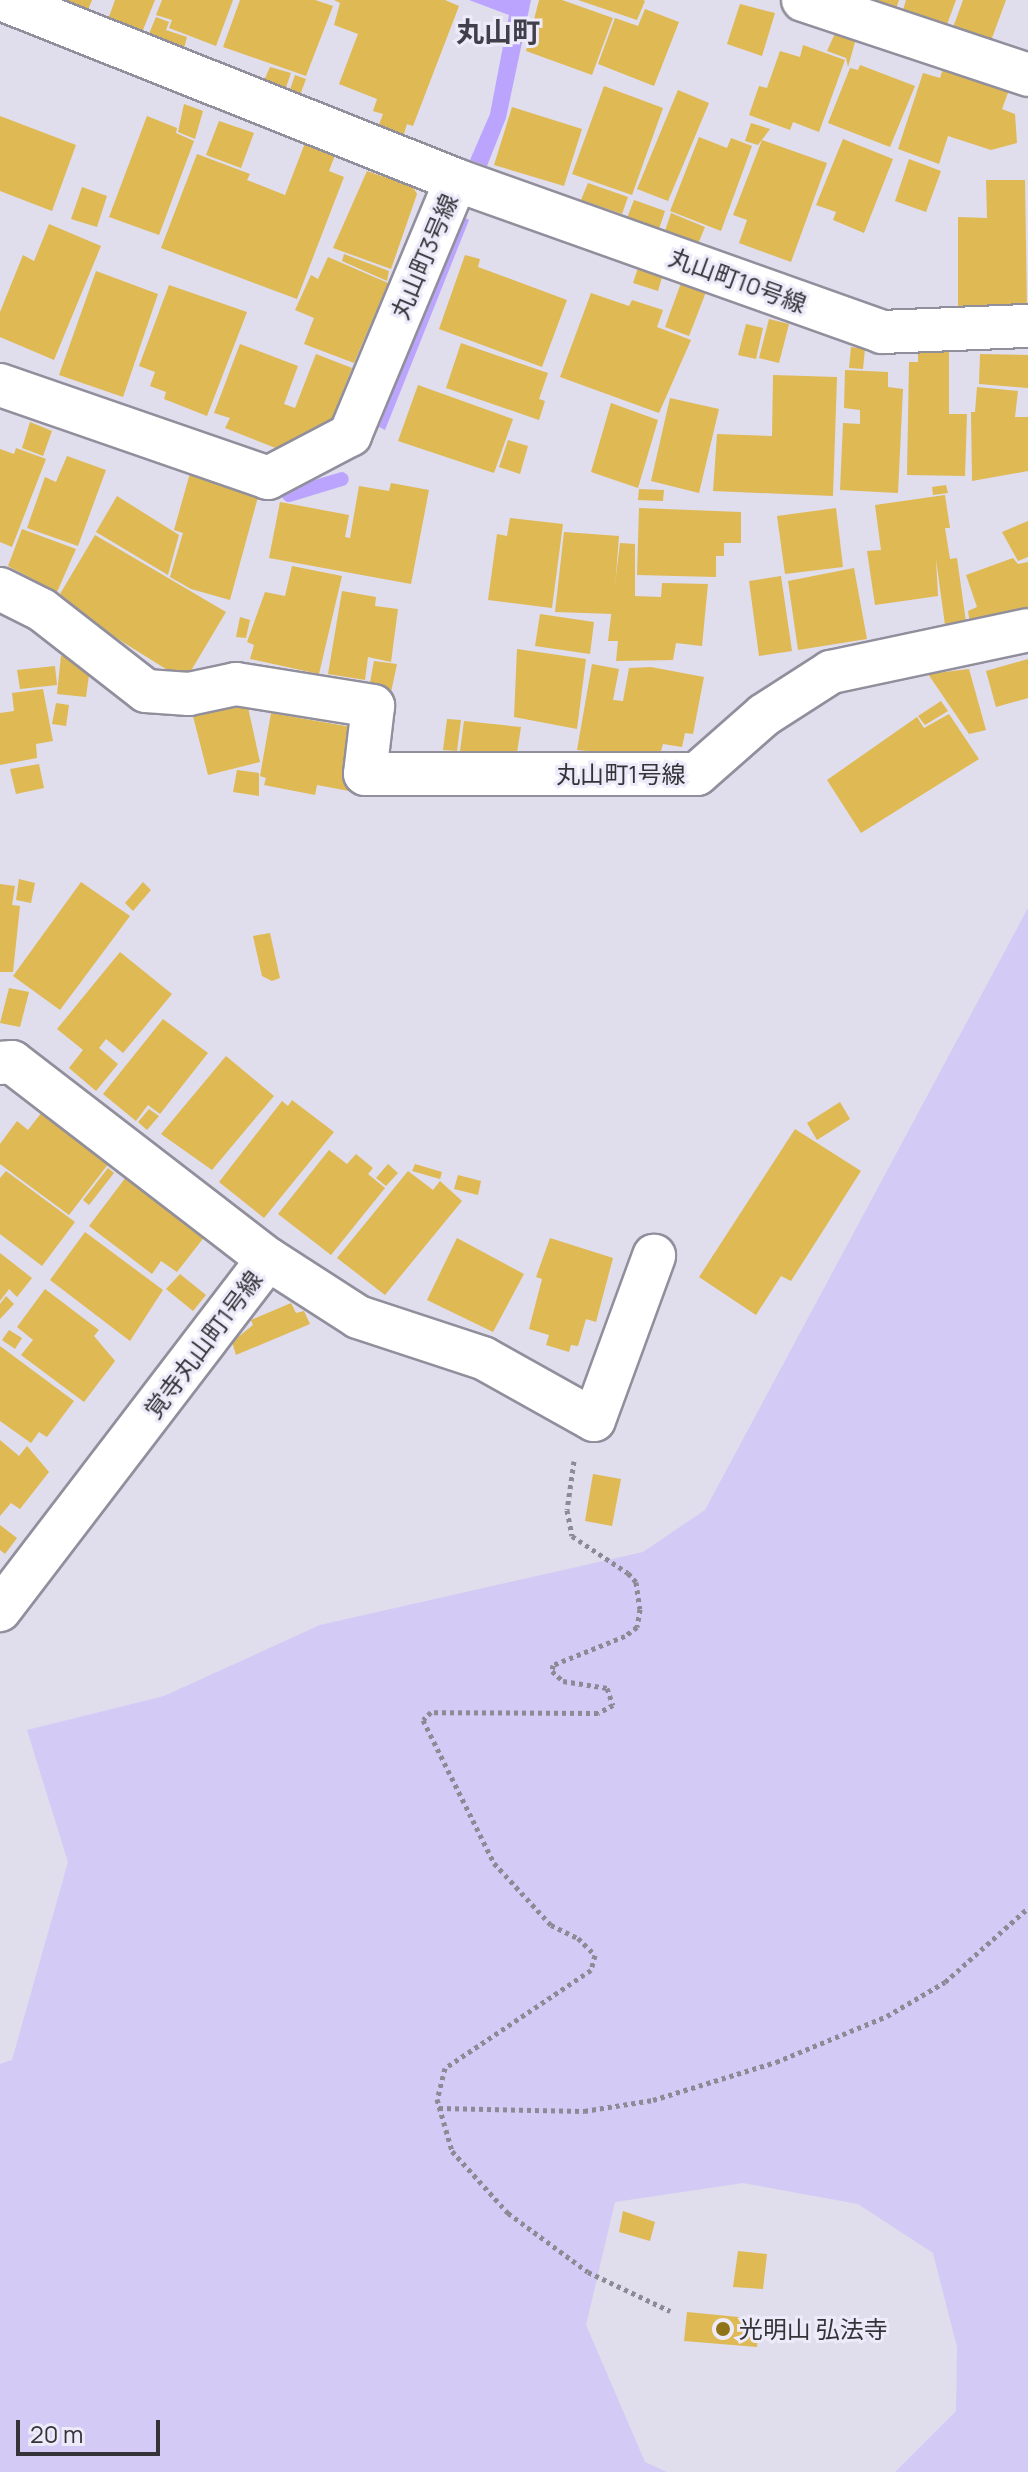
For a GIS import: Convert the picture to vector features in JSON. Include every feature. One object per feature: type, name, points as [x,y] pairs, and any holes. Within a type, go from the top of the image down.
[{"type":"street","name":"丸山町3号線","points":[[0,385],[268,478],[350,435],[456,180],[3,0]]},
{"type":"street","points":[[803,0],[1028,75]]},
{"type":"street","name":"丸山町10号線","points":[[456,180],[882,332],[1028,326]]},
{"type":"street","name":"丸山町1号線","points":[[0,589],[42,610],[146,691],[189,694],[236,684],[373,706],[365,774],[697,774],[764,715],[831,672],[1028,630]]},
{"type":"street","name":"覚寺丸山町1号線","points":[[0,1610],[268,1259],[4,1067]]},
{"type":"street","points":[[268,1259],[358,1317],[483,1358],[594,1420],[654,1256]]},
{"type":"path","points":[[581,1413],[567,1510],[572,1536],[628,1573],[636,1582],[640,1609],[637,1627],[625,1636],[553,1665],[552,1671],[563,1681],[607,1688],[613,1705],[584,1713],[431,1712],[423,1720],[494,1863],[551,1925],[578,1938],[595,1955],[591,1970],[445,2068],[439,2108],[452,2151],[508,2213],[588,2272],[670,2311]]},
{"type":"path","points":[[439,2108],[584,2111],[653,2100],[776,2062],[887,2016],[945,1982],[1028,1908]]},
{"type":"shaded area","points":[[469,0],[531,0],[506,118],[487,166],[470,160],[490,114],[509,15]]},
{"type":"shaded area","points":[[462,216],[469,220],[385,430],[379,427]]},
{"type":"shaded area","points":[[1028,908],[1028,2472],[895,2472],[956,2411],[957,2347],[933,2253],[858,2204],[743,2183],[615,2202],[586,2325],[645,2462],[667,2472],[0,2472],[0,2064],[12,2060],[68,1862],[27,1730],[164,1696],[320,1625],[643,1552],[705,1510]]},
{"type":"building","points":[[46,0],[92,0],[86,15]]},
{"type":"building","points":[[115,0],[155,0],[139,40],[105,28]]},
{"type":"building","points":[[162,0],[233,0],[216,46],[169,28],[172,20],[156,15]]},
{"type":"building","points":[[240,0],[315,0],[333,6],[306,76],[223,47]]},
{"type":"building","points":[[334,0],[445,0],[459,6],[413,126],[407,124],[403,137],[378,127],[383,114],[373,111],[377,99],[339,84],[358,34],[334,25],[340,3]]},
{"type":"building","points":[[539,0],[562,0],[613,18],[592,75],[526,51]]},
{"type":"building","points":[[578,0],[643,0],[645,1],[637,20]]},
{"type":"building","points":[[871,0],[899,0],[896,9]]},
{"type":"building","points":[[906,0],[956,0],[946,27],[903,10]]},
{"type":"building","points":[[963,0],[1006,0],[989,46],[951,33]]},
{"type":"building","points":[[740,4],[775,13],[762,56],[727,44]]},
{"type":"building","points":[[645,9],[679,22],[654,86],[598,64],[615,18],[638,26]]},
{"type":"building","points":[[156,17],[169,22],[166,30],[187,37],[182,56],[145,43]]},
{"type":"building","points":[[837,29],[857,35],[848,67],[846,58],[827,51]]},
{"type":"building","points":[[803,45],[845,60],[819,132],[793,122],[790,130],[749,115],[759,86],[767,88],[780,51],[800,57]]},
{"type":"building","points":[[860,65],[915,86],[890,147],[828,123],[850,68],[858,70]]},
{"type":"building","points":[[270,67],[291,73],[284,93],[262,85]]},
{"type":"building","points":[[943,69],[1009,90],[1002,109],[1015,114],[1017,143],[991,150],[948,136],[939,164],[898,149],[923,73],[940,78]]},
{"type":"building","points":[[295,75],[306,79],[299,98],[288,95]]},
{"type":"building","points":[[604,86],[663,108],[632,195],[572,174]]},
{"type":"building","points":[[678,90],[709,103],[668,201],[637,189]]},
{"type":"building","points":[[184,104],[203,111],[195,139],[178,132]]},
{"type":"building","points":[[512,107],[582,129],[564,186],[494,165]]},
{"type":"building","points":[[0,116],[76,145],[52,211],[0,191]]},
{"type":"building","points":[[147,116],[177,128],[176,133],[194,141],[159,235],[109,217]]},
{"type":"building","points":[[219,121],[254,133],[241,168],[206,155]]},
{"type":"building","points":[[751,123],[770,129],[758,145],[745,141]]},
{"type":"building","points":[[699,137],[727,148],[731,138],[752,146],[721,231],[670,211]]},
{"type":"building","points":[[843,139],[893,159],[864,233],[833,220],[836,212],[816,205]]},
{"type":"building","points":[[762,140],[827,163],[791,262],[739,243],[747,220],[733,215]]},
{"type":"building","points":[[305,143],[335,155],[329,171],[344,177],[297,299],[161,248],[197,154],[250,174],[247,180],[285,195]]},
{"type":"building","points":[[909,159],[941,171],[926,212],[895,201]]},
{"type":"building","points":[[367,171],[413,187],[417,194],[391,269],[333,248]]},
{"type":"building","points":[[986,180],[1025,180],[1027,313],[958,310],[958,217],[987,218]]},
{"type":"building","points":[[588,183],[628,197],[622,214],[581,200]]},
{"type":"building","points":[[82,187],[107,196],[97,227],[71,219]]},
{"type":"building","points":[[634,200],[665,211],[659,229],[627,218]]},
{"type":"building","points":[[671,213],[705,227],[698,244],[665,231]]},
{"type":"building","points":[[49,224],[101,246],[54,360],[0,337],[0,312],[23,255],[34,261]]},
{"type":"building","points":[[344,254],[389,271],[387,281],[342,261]]},
{"type":"building","points":[[465,255],[480,259],[478,267],[567,300],[542,367],[439,329]]},
{"type":"building","points":[[328,257],[388,283],[354,363],[304,344],[314,318],[295,310],[311,275],[318,279]]},
{"type":"building","points":[[638,268],[663,274],[658,291],[633,283]]},
{"type":"building","points":[[96,271],[158,294],[123,397],[59,375]]},
{"type":"building","points":[[681,283],[706,292],[689,336],[665,327]]},
{"type":"building","points":[[169,285],[247,312],[207,416],[164,399],[166,392],[150,386],[155,372],[139,366]]},
{"type":"building","points":[[591,293],[629,306],[632,300],[663,310],[657,327],[691,340],[659,413],[560,377]]},
{"type":"building","points":[[769,319],[789,324],[779,363],[759,358]]},
{"type":"building","points":[[746,324],[763,328],[756,359],[738,355]]},
{"type":"building","points":[[461,343],[548,373],[539,399],[545,401],[539,420],[446,388]]},
{"type":"building","points":[[240,344],[298,366],[284,404],[295,408],[316,354],[352,368],[325,436],[278,449],[225,428],[230,418],[214,413]]},
{"type":"building","points":[[918,346],[949,347],[949,414],[967,414],[965,476],[907,475],[909,362],[918,362]]},
{"type":"building","points":[[851,347],[865,349],[863,369],[849,368]]},
{"type":"building","points":[[980,354],[1028,355],[1028,388],[979,384]]},
{"type":"building","points":[[845,370],[888,372],[888,387],[903,389],[898,493],[840,490],[843,423],[860,424],[860,410],[844,408]]},
{"type":"building","points":[[773,375],[837,377],[833,496],[713,491],[717,434],[772,436]]},
{"type":"building","points":[[418,385],[513,419],[494,473],[398,441]]},
{"type":"building","points":[[977,387],[1018,391],[1015,417],[1028,417],[1028,471],[972,481],[971,412],[975,412]]},
{"type":"building","points":[[670,398],[719,409],[699,493],[651,481]]},
{"type":"building","points":[[611,403],[658,420],[638,488],[591,472]]},
{"type":"building","points":[[30,422],[52,431],[43,456],[22,448]]},
{"type":"building","points":[[508,440],[528,446],[520,474],[499,467]]},
{"type":"building","points":[[16,448],[46,459],[12,547],[0,542],[0,449],[14,454]]},
{"type":"building","points":[[67,456],[106,470],[78,546],[27,528],[45,477],[56,482]]},
{"type":"building","points":[[190,473],[258,497],[230,600],[191,589],[170,577],[183,533],[174,530]]},
{"type":"building","points":[[391,483],[429,490],[411,584],[269,558],[280,502],[349,515],[345,537],[350,538],[359,486],[389,491]]},
{"type":"building","points":[[946,485],[948,493],[933,495],[932,487]]},
{"type":"building","points":[[639,489],[664,490],[663,501],[638,500]]},
{"type":"building","points":[[945,495],[950,528],[945,528],[950,559],[957,558],[966,622],[945,625],[936,559],[938,596],[875,605],[867,551],[881,550],[875,505]]},
{"type":"building","points":[[117,496],[179,535],[168,575],[96,532]]},
{"type":"building","points":[[639,508],[741,512],[741,543],[724,543],[724,556],[716,556],[716,577],[637,575]]},
{"type":"building","points":[[836,508],[843,567],[785,574],[777,516]]},
{"type":"building","points":[[510,518],[563,524],[552,608],[488,600],[497,534],[507,536]]},
{"type":"building","points":[[1028,521],[1028,557],[1018,561],[1002,532]]},
{"type":"building","points":[[22,529],[76,549],[57,592],[8,566]]},
{"type":"building","points":[[564,532],[619,536],[613,614],[555,612]]},
{"type":"building","points":[[95,535],[226,612],[189,674],[177,676],[94,624],[60,594]]},
{"type":"building","points":[[620,543],[635,544],[635,596],[661,597],[662,583],[708,584],[702,646],[676,643],[673,660],[616,661],[618,641],[608,641]]},
{"type":"building","points":[[1013,558],[1018,564],[1028,562],[1028,610],[970,624],[968,611],[977,607],[966,575]]},
{"type":"building","points":[[292,566],[342,576],[319,674],[250,659],[254,645],[247,642],[265,592],[285,596]]},
{"type":"building","points":[[854,568],[867,639],[798,650],[788,581]]},
{"type":"building","points":[[781,576],[792,651],[759,656],[749,581]]},
{"type":"building","points":[[342,591],[376,597],[375,606],[398,609],[391,662],[368,657],[365,680],[328,674]]},
{"type":"building","points":[[540,614],[594,622],[590,654],[535,646]]},
{"type":"building","points":[[240,617],[250,620],[246,638],[236,637]]},
{"type":"building","points":[[517,649],[586,659],[577,729],[514,717]]},
{"type":"building","points":[[61,656],[91,660],[86,697],[57,694]]},
{"type":"building","points":[[1028,659],[1028,698],[996,707],[986,671]]},
{"type":"building","points":[[374,661],[397,664],[390,697],[368,693]]},
{"type":"building","points":[[592,664],[619,669],[613,700],[623,701],[629,668],[651,667],[704,677],[693,734],[685,733],[682,747],[663,744],[659,758],[577,750]]},
{"type":"building","points":[[55,666],[57,685],[20,689],[17,670]]},
{"type":"building","points":[[969,669],[986,730],[969,734],[928,674]]},
{"type":"building","points":[[43,689],[53,741],[36,744],[37,758],[0,765],[0,713],[14,711],[12,693]]},
{"type":"building","points":[[229,699],[231,707],[247,703],[260,762],[208,775],[193,716],[201,715],[197,703]]},
{"type":"building","points":[[941,701],[948,711],[925,725],[918,716]]},
{"type":"building","points":[[56,703],[69,705],[66,726],[52,724]]},
{"type":"building","points":[[271,713],[357,728],[349,791],[317,785],[315,795],[264,785],[266,778],[260,776]]},
{"type":"building","points":[[949,714],[979,759],[861,833],[827,780],[917,717],[924,728]]},
{"type":"building","points":[[447,719],[461,720],[457,751],[443,750]]},
{"type":"building","points":[[464,721],[521,727],[516,759],[460,751]]},
{"type":"building","points":[[39,764],[44,788],[16,794],[10,769]]},
{"type":"building","points":[[237,770],[259,773],[259,796],[233,792]]},
{"type":"building","points":[[19,879],[35,883],[31,903],[16,900]]},
{"type":"building","points":[[81,882],[130,916],[60,1010],[13,976]]},
{"type":"building","points":[[143,882],[151,890],[133,911],[125,903]]},
{"type":"building","points":[[0,884],[15,886],[12,905],[20,906],[13,972],[0,972]]},
{"type":"building","points":[[270,933],[280,978],[272,981],[262,976],[253,936]]},
{"type":"building","points":[[120,952],[172,994],[123,1053],[106,1039],[99,1048],[118,1064],[96,1091],[69,1068],[83,1050],[57,1029]]},
{"type":"building","points":[[9,988],[29,992],[20,1027],[0,1023]]},
{"type":"building","points":[[163,1019],[208,1053],[160,1114],[148,1105],[136,1121],[103,1094]]},
{"type":"building","points":[[226,1056],[274,1096],[212,1170],[161,1134]]},
{"type":"building","points":[[292,1100],[334,1132],[264,1218],[219,1182],[282,1101],[288,1106]]},
{"type":"building","points":[[840,1102],[850,1119],[817,1140],[807,1123]]},
{"type":"building","points":[[149,1109],[159,1116],[147,1130],[138,1122]]},
{"type":"building","points":[[42,1112],[109,1163],[69,1215],[0,1164],[0,1144],[17,1121],[28,1130]]},
{"type":"building","points":[[795,1129],[861,1171],[791,1281],[781,1276],[756,1315],[699,1277]]},
{"type":"building","points":[[329,1150],[347,1164],[356,1154],[373,1168],[368,1174],[385,1188],[331,1255],[278,1214]]},
{"type":"building","points":[[388,1164],[398,1173],[386,1186],[376,1178]]},
{"type":"building","points":[[415,1164],[442,1172],[440,1179],[412,1171]]},
{"type":"building","points":[[108,1168],[114,1173],[89,1205],[83,1200]]},
{"type":"building","points":[[6,1171],[75,1222],[42,1266],[0,1234],[0,1178]]},
{"type":"building","points":[[408,1171],[433,1190],[440,1181],[462,1201],[385,1295],[337,1258]]},
{"type":"building","points":[[458,1175],[481,1181],[478,1195],[454,1189]]},
{"type":"building","points":[[126,1177],[205,1236],[177,1272],[161,1261],[152,1274],[89,1226]]},
{"type":"building","points":[[85,1232],[163,1290],[130,1341],[50,1280]]},
{"type":"building","points":[[457,1238],[524,1274],[493,1332],[427,1300]]},
{"type":"building","points":[[550,1238],[613,1258],[596,1322],[586,1319],[578,1346],[571,1345],[569,1352],[546,1345],[549,1335],[529,1329],[542,1279],[536,1277]]},
{"type":"building","points":[[0,1253],[32,1278],[17,1297],[9,1289],[0,1301]]},
{"type":"building","points":[[180,1274],[206,1295],[193,1311],[166,1289]]},
{"type":"building","points":[[45,1289],[99,1330],[94,1336],[115,1361],[84,1402],[21,1355],[33,1340],[17,1327]]},
{"type":"building","points":[[6,1296],[14,1304],[0,1319],[0,1304]]},
{"type":"building","points":[[291,1303],[296,1313],[304,1311],[310,1324],[236,1355],[232,1342],[253,1325],[251,1320]]},
{"type":"building","points":[[9,1330],[22,1338],[15,1349],[2,1340]]},
{"type":"building","points":[[0,1346],[74,1401],[47,1437],[39,1432],[31,1443],[0,1421]]},
{"type":"building","points":[[0,1440],[19,1456],[27,1446],[49,1472],[20,1509],[11,1503],[0,1516]]},
{"type":"building","points":[[593,1474],[621,1479],[612,1526],[585,1521]]},
{"type":"building","points":[[0,1525],[17,1538],[5,1554],[0,1550]]},
{"type":"building","points":[[623,2211],[655,2222],[650,2241],[619,2232]]},
{"type":"building","points":[[738,2251],[767,2254],[763,2289],[733,2287]]},
{"type":"building","points":[[687,2312],[759,2319],[757,2347],[684,2341]]},
{"type":"waterway","points":[[289,495],[342,479]]},
{"type":"place","name":"光明山 弘法寺","points":[[723,2329]]},
{"type":"district","name":"丸山町","points":[[498,31]]}]
